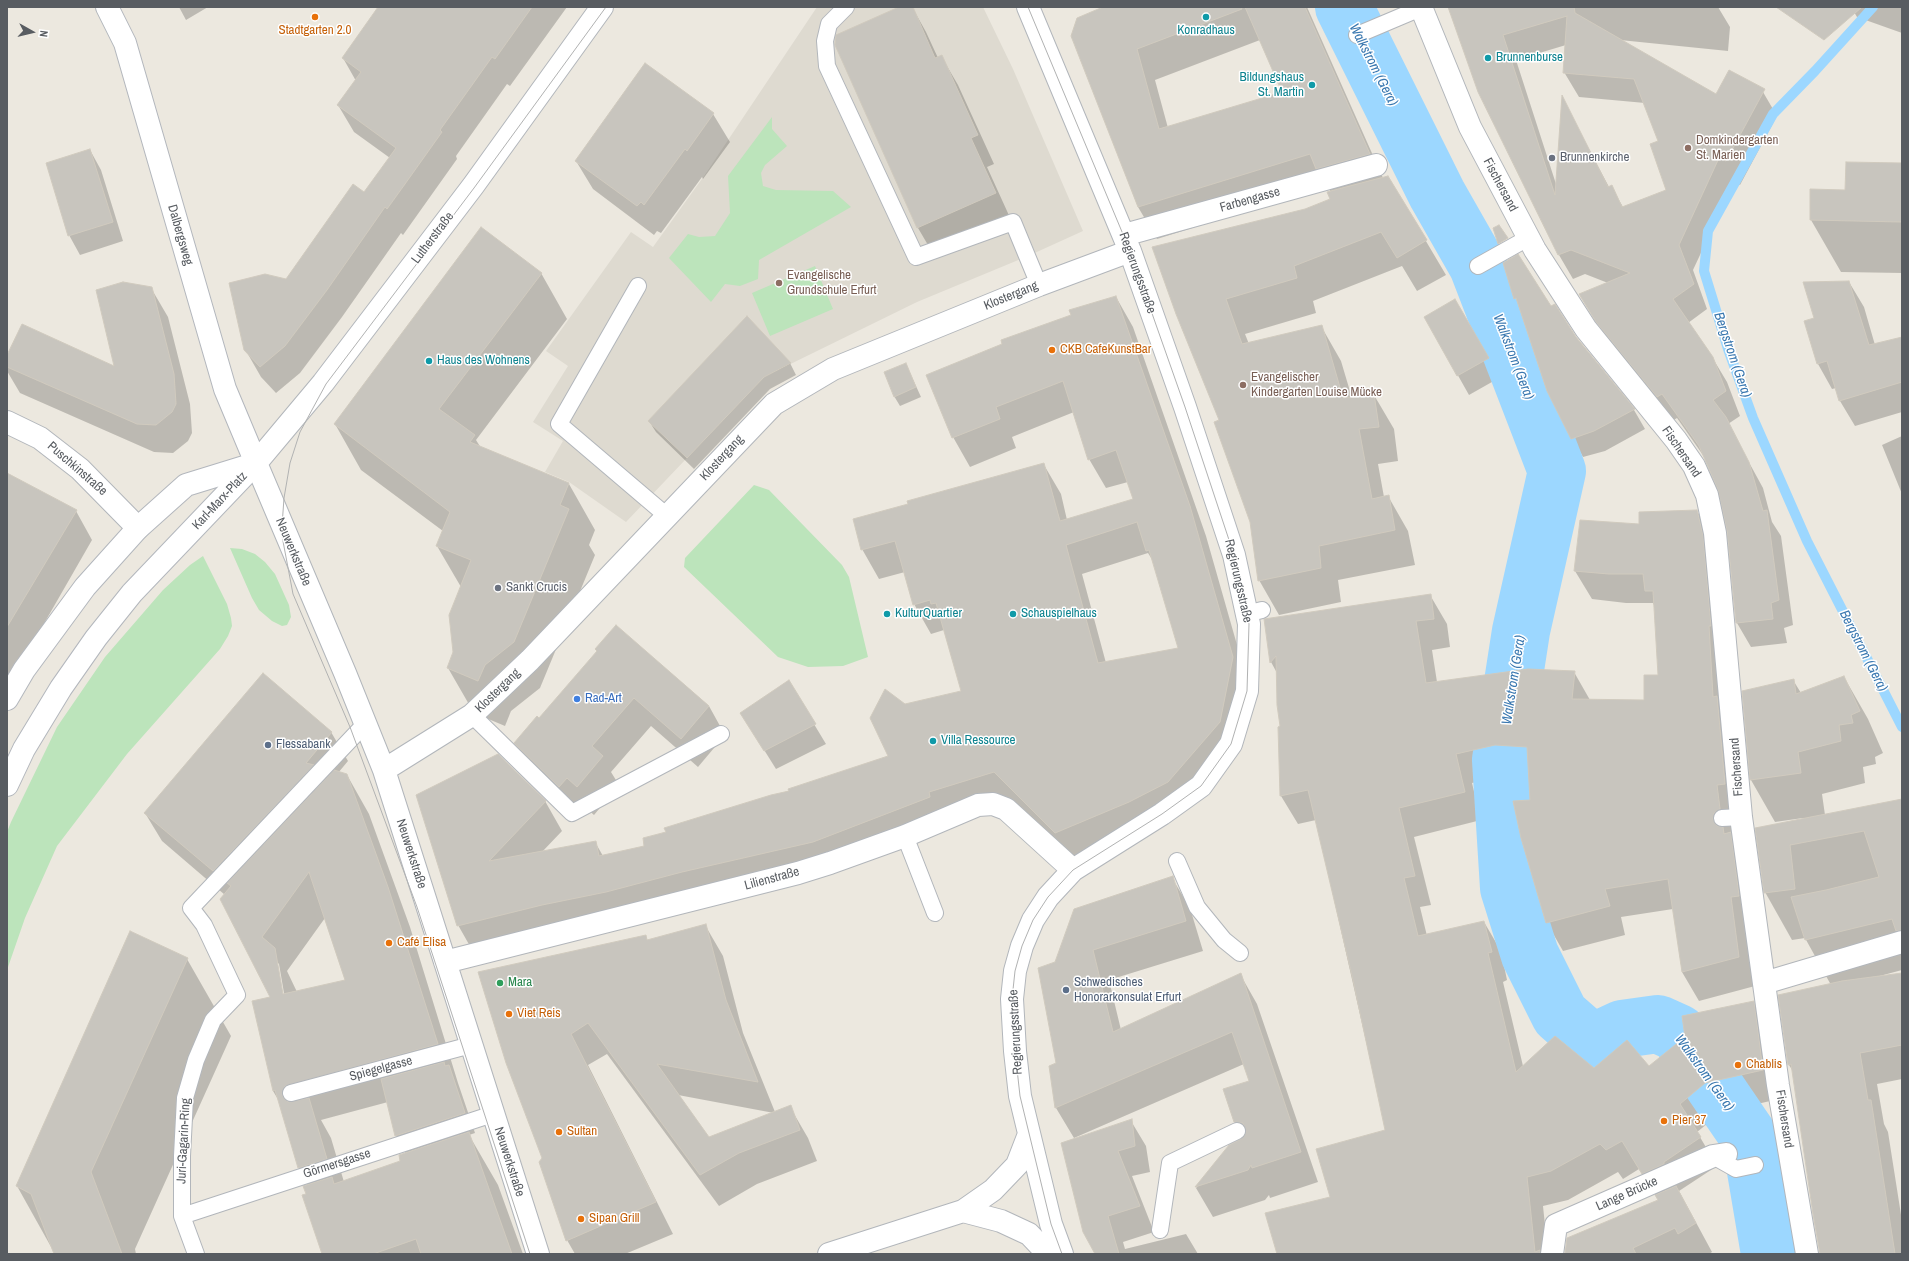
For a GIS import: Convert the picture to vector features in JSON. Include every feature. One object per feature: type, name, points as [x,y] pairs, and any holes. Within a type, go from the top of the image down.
[{"type":"street","name":"Dalbergsweg","points":[[107,7],[125,43],[225,389],[256,463]]},
{"type":"street","name":"Lutherstraße","points":[[256,463],[300,413],[434,237],[602,7]]},
{"type":"street","name":"Regierungsstraße","points":[[1028,7],[1127,243],[1185,407],[1254,612],[1249,624],[1247,691],[1231,744],[1201,786],[1162,814],[1073,870],[1048,897],[1033,920],[1022,946],[1015,971],[1012,999],[1014,1051],[1020,1096],[1051,1224],[1062,1254]]},
{"type":"street","name":"Fischersand","points":[[1421,8],[1470,127],[1528,238],[1586,329],[1676,440],[1694,466],[1707,495],[1715,533],[1731,818],[1764,983],[1783,1114],[1807,1254]]},
{"type":"street","name":"Farbengasse","points":[[1127,243],[1376,165]]},
{"type":"street","name":"Klostergang","points":[[384,770],[472,715],[530,660],[774,404],[833,369],[1039,285],[1127,243]]},
{"type":"street","name":"Puschkinstraße","points":[[7,422],[40,438],[80,469],[138,528]]},
{"type":"street","name":"Karl-Marx-Platz","points":[[7,699],[24,670],[85,587],[138,528],[186,485],[256,463]]},
{"type":"street","name":"Karl-Marx-Platz","points":[[7,785],[24,749],[61,688],[96,638],[132,593],[256,463]]},
{"type":"street","name":"Neuwerkstraße","points":[[256,463],[366,723],[384,770],[538,1254]]},
{"type":"street","name":"Lilienstraße","points":[[445,962],[798,873],[905,836],[978,805],[993,804],[1006,810],[1073,870]]},
{"type":"street","points":[[1764,983],[1902,942]]},
{"type":"street","points":[[829,1254],[963,1211],[993,1190],[1017,1165],[1029,1134]]},
{"type":"street","name":"Lange Brücke","points":[[1552,1254],[1556,1225],[1719,1155]]},
{"type":"street","points":[[963,1211],[1001,1221],[1029,1234],[1048,1254]]},
{"type":"lane","points":[[846,7],[829,24],[825,41],[827,66],[916,257],[1014,222],[1039,285]]},
{"type":"lane","points":[[1357,35],[1421,8]]},
{"type":"lane","points":[[1478,266],[1528,238]]},
{"type":"lane","points":[[638,286],[559,424],[667,516]]},
{"type":"lane","points":[[472,715],[572,813],[720,734]]},
{"type":"lane","name":"Juri-Gagarin-Ring","points":[[196,1254],[182,1216],[182,1156],[185,1098],[196,1060],[213,1020],[237,996],[204,925],[191,908],[366,723]]},
{"type":"lane","points":[[905,836],[935,912]]},
{"type":"lane","points":[[1177,861],[1197,907],[1224,940],[1240,953]]},
{"type":"lane","name":"Spiegelgasse","points":[[291,1093],[472,1045]]},
{"type":"lane","name":"Görmersgasse","points":[[182,1216],[493,1114]]},
{"type":"lane","points":[[1160,1230],[1170,1163],[1237,1131]]},
{"type":"lane","points":[[1719,1155],[1736,1169],[1755,1165]]},
{"type":"shaded area","name":"Evangelische Grundschule Erfurt","points":[[817,7],[983,7],[1013,69],[1083,231],[1028,256],[917,302],[764,377],[626,522],[569,482],[545,472],[563,441],[533,422],[568,366],[546,351],[631,232],[653,247],[704,176]]},
{"type":"green space","points":[[772,117],[772,129],[787,146],[765,165],[761,173],[763,186],[776,190],[833,191],[851,207],[759,260],[758,279],[740,286],[725,284],[711,302],[669,258],[688,234],[699,237],[715,236],[730,213],[728,176]]},
{"type":"green space","points":[[815,266],[833,309],[770,336],[752,293]]},
{"type":"green space","points":[[754,485],[769,490],[842,565],[849,577],[868,657],[843,666],[808,667],[778,657],[684,567],[685,558]]},
{"type":"green space","points":[[230,548],[242,549],[255,554],[265,562],[275,574],[289,605],[291,617],[287,625],[282,626],[272,621],[259,610],[252,598]]},
{"type":"green space","points":[[203,556],[227,604],[232,626],[228,636],[220,649],[127,754],[57,846],[25,918],[7,970],[7,832],[11,822],[57,727],[105,657],[163,590],[190,565]]},
{"type":"building","points":[[378,7],[532,7],[495,59],[492,57],[440,130],[442,132],[405,184],[387,209],[385,207],[327,290],[285,346],[260,367],[244,350],[229,283],[265,274],[286,279],[353,184],[364,192],[396,148],[337,105],[361,72],[342,58]]},
{"type":"building","points":[[899,7],[913,7],[935,58],[942,55],[978,135],[971,138],[996,193],[917,228],[835,45],[836,35]]},
{"type":"building","points":[[1103,7],[1241,7],[1242,9],[1137,49],[1159,129],[1282,92],[1245,7],[1305,7],[1370,154],[1316,169],[1310,154],[1138,207],[1071,36],[1077,18]]},
{"type":"building","points":[[1448,7],[1574,7],[1575,13],[1716,94],[1729,70],[1765,89],[1726,161],[1719,158],[1679,245],[1694,284],[1673,299],[1713,357],[1726,391],[1713,400],[1726,417],[1749,462],[1763,511],[1767,510],[1779,600],[1771,603],[1773,619],[1736,623],[1727,531],[1718,490],[1699,446],[1662,394],[1657,397],[1596,322],[1579,294],[1630,273],[1571,250],[1558,255],[1478,92]],"holes":[[[1567,16],[1563,73],[1634,79],[1658,141],[1650,144],[1666,190],[1622,207],[1612,185],[1608,187],[1562,95],[1555,195],[1503,35]]]},
{"type":"building","points":[[1776,7],[1862,7],[1824,40]]},
{"type":"building","points":[[645,63],[714,113],[687,151],[685,149],[644,205],[641,202],[637,206],[575,161]]},
{"type":"building","points":[[90,149],[113,222],[68,236],[46,163]]},
{"type":"building","points":[[1846,162],[1902,163],[1902,222],[1810,220],[1810,189],[1845,190]]},
{"type":"building","points":[[1388,176],[1427,240],[1397,258],[1381,232],[1294,266],[1297,278],[1226,299],[1242,344],[1322,325],[1343,398],[1374,394],[1379,427],[1359,429],[1372,499],[1389,495],[1395,530],[1319,546],[1321,568],[1258,581],[1250,522],[1214,422],[1219,420],[1176,314],[1152,247],[1305,209],[1330,199],[1327,192]]},
{"type":"building","points":[[1499,225],[1508,238],[1498,244],[1493,228]]},
{"type":"building","points":[[481,227],[542,273],[439,409],[475,435],[470,442],[569,483],[560,505],[569,509],[514,642],[485,665],[478,681],[447,668],[453,652],[449,615],[471,560],[436,546],[450,512],[334,424]]},
{"type":"building","points":[[1518,254],[1551,306],[1555,304],[1576,337],[1635,409],[1594,431],[1571,439],[1547,391],[1516,298],[1514,299],[1503,263]]},
{"type":"building","points":[[1849,281],[1869,345],[1902,337],[1902,382],[1839,401],[1827,361],[1817,364],[1804,321],[1814,318],[1803,282]]},
{"type":"building","points":[[123,282],[152,287],[174,374],[176,404],[172,412],[156,425],[137,424],[7,367],[7,355],[22,324],[114,366],[96,290]]},
{"type":"building","points":[[1116,296],[1190,506],[1233,657],[1220,722],[1168,782],[1129,802],[1055,833],[994,772],[929,792],[930,797],[813,842],[457,926],[416,795],[498,754],[546,801],[489,861],[596,841],[599,856],[644,846],[643,838],[666,832],[664,828],[771,795],[789,791],[788,789],[888,756],[870,718],[885,689],[905,704],[961,691],[936,603],[931,604],[930,600],[913,605],[895,541],[861,550],[853,519],[908,504],[907,501],[1044,463],[1060,521],[1133,499],[1116,450],[1088,460],[1063,381],[996,407],[1000,419],[952,438],[926,375],[1002,344],[1001,340],[1071,315],[1069,310]],"holes":[[[1137,522],[1146,551],[1149,550],[1178,648],[1098,663],[1066,545]]]},
{"type":"building","points":[[1455,299],[1489,358],[1457,376],[1424,317]]},
{"type":"building","points":[[747,316],[791,363],[764,377],[687,458],[648,421]]},
{"type":"building","points":[[906,363],[916,387],[894,397],[884,372]]},
{"type":"building","points":[[7,473],[77,510],[7,627]]},
{"type":"building","points":[[1697,510],[1703,535],[1711,626],[1709,626],[1713,697],[1717,696],[1725,784],[1717,785],[1720,809],[1714,813],[1713,819],[1717,826],[1723,827],[1724,834],[1731,832],[1739,896],[1731,897],[1739,957],[1682,972],[1668,879],[1605,889],[1610,906],[1546,923],[1521,838],[1513,801],[1530,800],[1527,747],[1495,745],[1456,754],[1465,792],[1399,808],[1415,876],[1404,878],[1418,936],[1484,921],[1492,952],[1488,953],[1516,1072],[1555,1036],[1594,1068],[1627,1040],[1649,1066],[1685,1037],[1682,1016],[1754,1001],[1763,1070],[1705,1083],[1680,1104],[1701,1137],[1664,1162],[1664,1164],[1642,1174],[1622,1141],[1606,1150],[1600,1144],[1551,1171],[1527,1177],[1535,1252],[1540,1250],[1540,1254],[1277,1254],[1265,1213],[1330,1197],[1316,1149],[1385,1130],[1353,980],[1308,790],[1280,796],[1278,727],[1280,726],[1277,705],[1276,656],[1270,663],[1264,619],[1431,594],[1434,619],[1416,621],[1426,683],[1528,669],[1575,671],[1572,699],[1644,700],[1644,675],[1658,675],[1653,591],[1645,591],[1643,574],[1609,574],[1574,571],[1580,520],[1639,524],[1639,512]]},
{"type":"building","points":[[616,625],[709,706],[681,739],[634,698],[592,746],[603,756],[577,787],[567,778],[559,787],[514,743],[537,716],[539,718],[597,651],[595,649]]},
{"type":"building","points":[[263,673],[332,732],[306,763],[314,765],[213,871],[144,813]]},
{"type":"building","points":[[1844,676],[1860,711],[1851,715],[1853,723],[1839,725],[1841,741],[1798,752],[1801,773],[1750,780],[1742,691],[1794,679],[1796,694]]},
{"type":"building","points":[[789,680],[816,724],[764,751],[740,713]]},
{"type":"building","points":[[334,770],[347,774],[388,887],[438,1044],[285,1086],[282,1095],[288,1102],[309,1098],[327,1159],[298,1168],[275,1090],[273,1091],[252,1001],[270,997],[220,899],[231,886],[227,883]],"holes":[[[309,872],[345,980],[283,994],[275,948],[262,937]]]},
{"type":"building","points":[[1902,799],[1902,930],[1896,931],[1892,919],[1805,940],[1791,897],[1879,877],[1864,831],[1790,845],[1795,889],[1764,893],[1755,828]]},
{"type":"building","points":[[1173,876],[1186,921],[1093,950],[1113,1032],[1241,973],[1301,1152],[1252,1168],[1251,1165],[1248,1170],[1195,1187],[1229,1145],[1241,1139],[1246,1132],[1243,1123],[1234,1122],[1223,1089],[1249,1081],[1232,1032],[1055,1108],[1049,1066],[1056,1063],[1038,968],[1055,962],[1074,909]]},
{"type":"building","points":[[706,924],[726,1000],[758,1082],[657,1064],[709,1137],[791,1105],[800,1130],[739,1153],[700,1175],[588,1023],[571,1034],[656,1202],[566,1241],[539,1162],[542,1158],[506,1063],[478,972],[646,935],[647,940]]},
{"type":"building","points":[[130,931],[188,958],[91,1172],[122,1254],[54,1254],[31,1194],[16,1186]]},
{"type":"building","points":[[1902,973],[1902,1045],[1860,1053],[1868,1100],[1871,1100],[1895,1254],[1820,1254],[1791,1064],[1788,1065],[1778,995],[1842,981]]},
{"type":"building","points":[[444,1062],[445,1066],[449,1065],[465,1113],[395,1136],[381,1079]]},
{"type":"building","points":[[1132,1119],[1135,1146],[1118,1151],[1140,1206],[1108,1216],[1119,1254],[1095,1254],[1083,1232],[1061,1143]]},
{"type":"building","points":[[469,1132],[512,1254],[421,1254],[416,1239],[373,1254],[322,1254],[302,1195],[306,1194],[303,1186],[332,1177],[334,1184],[400,1161],[399,1155]]},
{"type":"building","points":[[1676,1186],[1696,1223],[1678,1234],[1675,1228],[1633,1248],[1636,1254],[1565,1254],[1567,1238],[1658,1200],[1655,1195]]},
{"type":"waterway","name":"Walkstrom (Gera)","points":[[1344,7],[1437,194],[1478,266],[1557,471],[1521,631],[1501,760],[1509,888],[1530,955],[1560,1015],[1592,1043],[1622,1029],[1658,1024],[1678,1033],[1747,1134],[1755,1165],[1770,1254]]},
{"type":"waterway","name":"Bergstrom (Gera)","points":[[1873,7],[1815,71],[1773,114],[1708,231],[1704,271],[1728,349],[1753,418],[1807,541],[1902,727]]},
{"type":"tram line","points":[[530,1254],[417,907],[350,727],[293,594],[282,536],[282,526],[284,498],[290,463],[300,432],[326,384],[474,188],[606,7]]},
{"type":"tram line","points":[[1028,7],[1130,251],[1185,407],[1234,555],[1249,624],[1247,691],[1231,744],[1201,786],[1162,814],[1073,870],[1048,897],[1033,920],[1022,946],[1015,971],[1012,999],[1015,1051],[1020,1096],[1051,1224],[1062,1254]]},
{"type":"place","name":"Stadtgarten 2.0","points":[[315,17]]},
{"type":"place","name":"Konradhaus","points":[[1206,17]]},
{"type":"place","name":"Brunnenburse","points":[[1488,58]]},
{"type":"place","name":"Bildungshaus St. Martin","points":[[1312,85]]},
{"type":"place","name":"Domkindergarten St. Marien","points":[[1688,148]]},
{"type":"place","name":"Brunnenkirche","points":[[1552,158]]},
{"type":"place","name":"Evangelische Grundschule Erfurt","points":[[779,283]]},
{"type":"place","name":"CKB CafeKunstBar","points":[[1052,350]]},
{"type":"place","name":"Haus des Wohnens","points":[[429,361]]},
{"type":"place","name":"Evangelischer Kindergarten Louise Mücke","points":[[1243,385]]},
{"type":"place","name":"Sankt Crucis","points":[[498,588]]},
{"type":"place","name":"KulturQuartier","points":[[887,614]]},
{"type":"place","name":"Schauspielhaus","points":[[1013,614]]},
{"type":"place","name":"Rad-Art","points":[[577,699]]},
{"type":"place","name":"Villa Ressource","points":[[933,741]]},
{"type":"place","name":"Flessabank","points":[[268,745]]},
{"type":"place","name":"Café Elisa","points":[[389,943]]},
{"type":"place","name":"Mara","points":[[500,983]]},
{"type":"place","name":"Schwedisches Honorarkonsulat Erfurt","points":[[1066,990]]},
{"type":"place","name":"Viet Reis","points":[[509,1014]]},
{"type":"place","name":"Chablis","points":[[1738,1065]]},
{"type":"place","name":"Pier 37","points":[[1664,1121]]},
{"type":"place","name":"Sultan","points":[[559,1132]]},
{"type":"place","name":"Sipan Grill","points":[[581,1219]]}]
